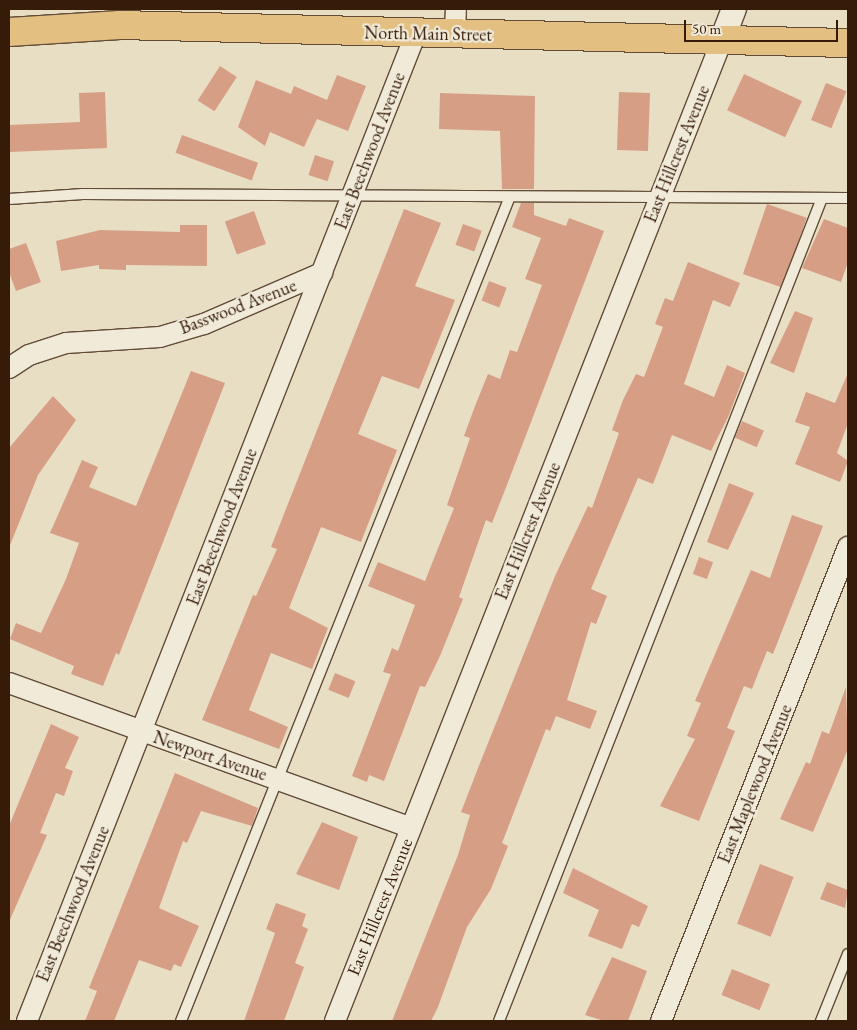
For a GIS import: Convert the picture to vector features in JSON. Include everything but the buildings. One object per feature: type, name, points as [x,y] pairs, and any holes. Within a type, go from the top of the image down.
[{"type":"main road","name":"North Main Street","points":[[9,32],[120,17],[416,34],[455,22],[722,40],[848,44]]},
{"type":"street","points":[[722,40],[734,9]]},
{"type":"street","name":"East Beechwood Avenue","points":[[27,1021],[416,34]]},
{"type":"street","name":"East Hillcrest Avenue","points":[[335,1021],[722,40]]},
{"type":"street","name":"Basswood Avenue","points":[[9,368],[29,355],[66,343],[160,337],[204,324],[322,273]]},
{"type":"street","name":"East Maplewood Avenue","points":[[661,1021],[848,547]]},
{"type":"street","name":"Newport Avenue","points":[[9,683],[411,828]]},
{"type":"lane","points":[[9,199],[83,194],[351,199],[848,198]]},
{"type":"lane","points":[[499,1021],[822,198]]},
{"type":"lane","points":[[181,1021],[509,199]]},
{"type":"lane","points":[[821,1021],[848,954]]}]
